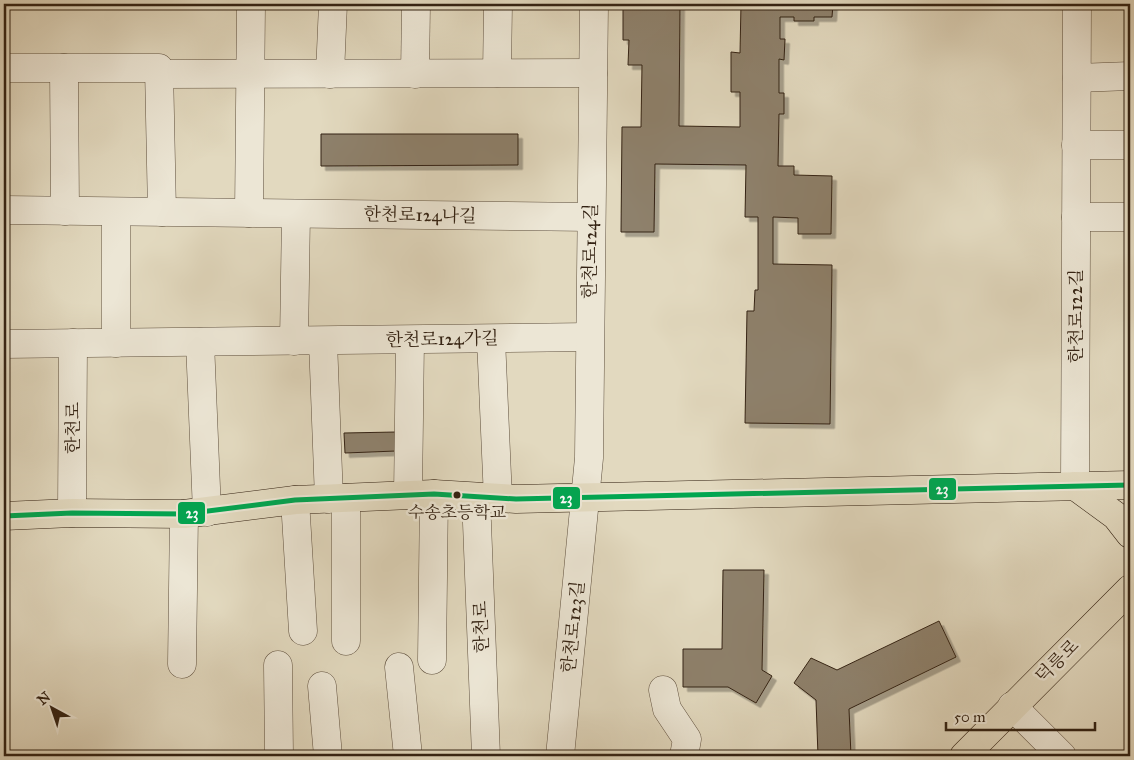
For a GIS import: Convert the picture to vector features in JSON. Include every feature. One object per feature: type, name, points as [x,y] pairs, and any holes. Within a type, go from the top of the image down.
[{"type":"main road","points":[[4,516],[72,513],[195,513],[295,500],[421,495],[487,498],[586,497],[1130,485]]},
{"type":"main road","points":[[1075,486],[1116,516],[1130,534]]},
{"type":"main road","name":"덕릉로","points":[[964,756],[1130,589]]},
{"type":"street","points":[[249,213],[252,74],[251,4]]},
{"type":"street","points":[[330,74],[333,4]]},
{"type":"street","points":[[414,74],[416,4]]},
{"type":"street","points":[[497,73],[498,4]]},
{"type":"street","name":"한천로124길","points":[[586,497],[589,458],[594,4]]},
{"type":"street","name":"한천로122길","points":[[1075,486],[1077,4]]},
{"type":"street","points":[[4,68],[159,68],[162,212]]},
{"type":"street","points":[[64,68],[65,211]]},
{"type":"street","points":[[159,74],[593,73]]},
{"type":"street","points":[[1077,78],[1130,76]]},
{"type":"street","points":[[1076,146],[1130,145]]},
{"type":"street","name":"한천로124나길","points":[[4,210],[591,217]]},
{"type":"street","points":[[116,212],[116,343]]},
{"type":"street","points":[[294,341],[296,214]]},
{"type":"street","points":[[1076,217],[1130,217]]},
{"type":"street","name":"한천로124가길","points":[[4,344],[589,338]]},
{"type":"street","name":"한천로","points":[[486,756],[487,498],[491,339]]},
{"type":"street","points":[[410,340],[432,660]]},
{"type":"street","points":[[323,341],[337,498],[346,641]]},
{"type":"street","points":[[182,664],[195,513],[200,342]]},
{"type":"street","name":"한천로","points":[[72,513],[73,344]]},
{"type":"street","name":"한천로123길","points":[[560,756],[586,497]]},
{"type":"street","points":[[295,500],[303,631]]},
{"type":"street","points":[[278,665],[279,756]]},
{"type":"street","points":[[399,668],[408,756]]},
{"type":"street","points":[[322,686],[328,756]]},
{"type":"street","points":[[663,690],[667,709],[687,739],[684,756]]},
{"type":"street","points":[[1012,706],[1062,756]]},
{"type":"building","points":[[623,4],[680,4],[679,126],[740,127],[740,92],[731,92],[731,52],[740,53],[741,4],[833,4],[832,17],[814,17],[814,21],[794,21],[794,17],[780,17],[780,39],[785,39],[784,60],[779,59],[779,93],[784,93],[784,114],[779,114],[778,166],[794,166],[794,175],[832,176],[831,234],[798,234],[798,218],[773,217],[773,264],[832,265],[830,424],[745,423],[747,311],[754,311],[755,290],[758,290],[758,217],[745,217],[746,165],[655,164],[654,232],[621,232],[622,127],[641,127],[642,65],[628,65],[629,40],[623,40]]},
{"type":"building","points":[[321,134],[518,134],[518,165],[321,166]]},
{"type":"building","points":[[396,432],[396,451],[345,453],[344,433]]},
{"type":"building","points":[[723,570],[764,570],[762,670],[772,676],[756,703],[728,687],[683,687],[683,649],[722,649]]},
{"type":"building","points":[[939,621],[956,657],[849,709],[851,756],[818,756],[816,700],[794,683],[811,658],[837,670]]},
{"type":"transit line","name":"23","points":[[4,516],[72,513],[184,514],[295,500],[434,494],[516,499],[1130,485]]},
{"type":"place","name":"수송초등학교","points":[[457,495]]}]
